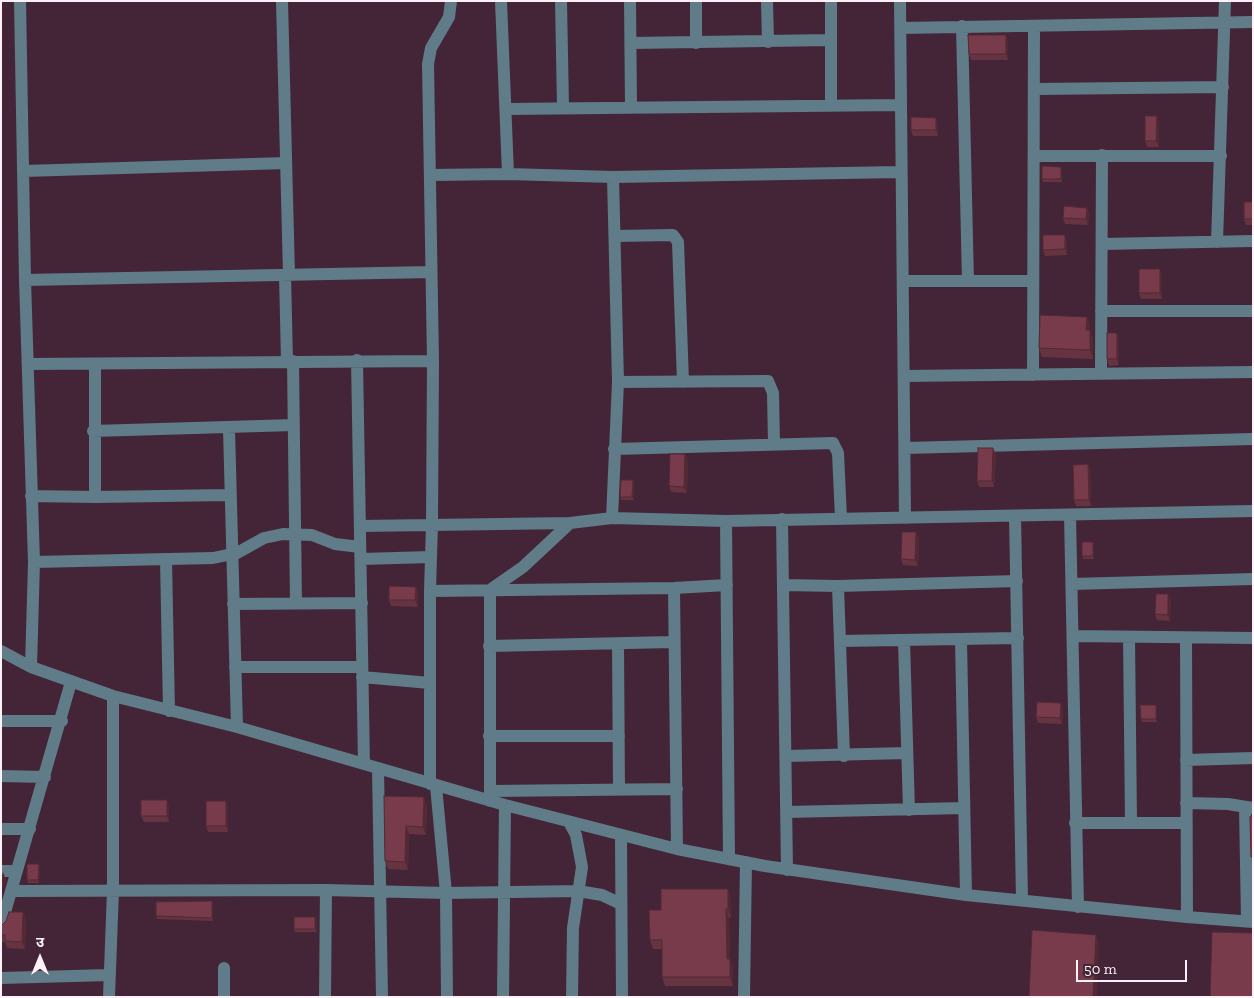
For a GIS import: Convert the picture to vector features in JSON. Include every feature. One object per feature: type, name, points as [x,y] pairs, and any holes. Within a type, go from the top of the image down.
[{"type":"street","points":[[20,1],[25,280],[34,562],[31,667]]},
{"type":"street","points":[[282,1],[287,275],[294,425],[296,603]]},
{"type":"street","points":[[446,997],[446,893],[433,785],[430,683],[433,362],[428,64],[431,48],[449,17],[451,1]]},
{"type":"street","points":[[501,1],[508,174]]},
{"type":"street","points":[[561,1],[562,107]]},
{"type":"street","points":[[630,1],[631,107]]},
{"type":"street","points":[[696,1],[696,43]]},
{"type":"street","points":[[767,1],[768,42]]},
{"type":"street","points":[[831,1],[831,105]]},
{"type":"street","points":[[900,1],[900,172],[905,518]]},
{"type":"street","points":[[1217,242],[1225,1]]},
{"type":"street","points":[[901,28],[1034,26],[1127,22],[1253,22]]},
{"type":"street","points":[[962,26],[968,282]]},
{"type":"street","points":[[1033,375],[1034,26]]},
{"type":"street","points":[[631,43],[831,40]]},
{"type":"street","points":[[1035,89],[1223,87]]},
{"type":"street","points":[[506,109],[562,107],[900,106]]},
{"type":"street","points":[[1100,372],[1102,155]]},
{"type":"street","points":[[1035,156],[1221,156]]},
{"type":"street","points":[[24,171],[286,163]]},
{"type":"street","points":[[431,175],[508,174],[613,177],[900,172]]},
{"type":"street","points":[[612,518],[618,382],[613,177]]},
{"type":"street","points":[[615,236],[672,235],[678,242],[683,382]]},
{"type":"street","points":[[1102,244],[1253,241]]},
{"type":"street","points":[[25,280],[431,272]]},
{"type":"street","points":[[903,281],[1033,282]]},
{"type":"street","points":[[1101,311],[1253,311]]},
{"type":"street","points":[[28,364],[95,366],[357,360],[433,362]]},
{"type":"street","points":[[357,360],[364,764]]},
{"type":"street","points":[[95,366],[93,431],[95,497]]},
{"type":"street","points":[[904,376],[1033,375],[1100,372],[1253,372]]},
{"type":"street","points":[[618,382],[768,381],[773,393],[774,444]]},
{"type":"street","points":[[93,431],[294,425]]},
{"type":"street","points":[[229,428],[229,495],[237,727]]},
{"type":"street","points":[[905,448],[1253,439]]},
{"type":"street","points":[[614,449],[828,443],[836,445],[838,453],[840,518]]},
{"type":"street","points":[[31,496],[229,495]]},
{"type":"street","points":[[360,526],[570,523],[612,518],[726,521],[1253,511]]},
{"type":"street","points":[[1070,515],[1078,907]]},
{"type":"street","points":[[1015,516],[1022,900]]},
{"type":"street","points":[[782,519],[787,870]]},
{"type":"street","points":[[726,521],[729,858]]},
{"type":"street","points":[[490,590],[523,567],[570,523]]},
{"type":"street","points":[[34,562],[166,560],[231,555],[264,538],[296,533],[312,536],[360,553],[431,557]]},
{"type":"street","points":[[166,560],[169,710]]},
{"type":"street","points":[[1072,584],[1253,580]]},
{"type":"street","points":[[784,585],[838,586],[1017,581]]},
{"type":"street","points":[[430,591],[674,588],[727,585]]},
{"type":"street","points":[[838,586],[844,756]]},
{"type":"street","points":[[674,588],[673,642],[677,849]]},
{"type":"street","points":[[490,590],[490,796]]},
{"type":"street","points":[[233,604],[362,603]]},
{"type":"street","points":[[1073,636],[1253,638]]},
{"type":"street","points":[[1129,637],[1131,822]]},
{"type":"street","points":[[840,641],[1018,638]]},
{"type":"street","points":[[1186,638],[1187,918]]},
{"type":"street","points":[[961,640],[966,895]]},
{"type":"street","points":[[904,641],[909,810]]},
{"type":"street","points":[[489,646],[618,645],[673,642]]},
{"type":"street","points":[[618,645],[620,789]]},
{"type":"street","points":[[1,651],[31,667],[113,696],[237,727],[433,785],[490,796],[620,789],[677,789]]},
{"type":"street","points":[[1,663],[19,661]]},
{"type":"street","points":[[235,668],[362,672],[430,683]]},
{"type":"street","points":[[2,920],[62,721],[71,682]]},
{"type":"street","points":[[109,997],[113,890],[113,696]]},
{"type":"street","points":[[1,721],[62,721]]},
{"type":"street","points":[[489,736],[619,736]]},
{"type":"street","points":[[786,756],[907,753]]},
{"type":"street","points":[[1186,760],[1253,758]]},
{"type":"street","points":[[378,769],[378,892],[382,997]]},
{"type":"street","points":[[1,776],[45,777]]},
{"type":"street","points":[[490,796],[505,805],[621,836],[787,870],[966,895],[1187,918],[1250,922],[1249,807],[1228,804],[1186,803]]},
{"type":"street","points":[[503,997],[505,805]]},
{"type":"street","points":[[787,812],[964,808]]},
{"type":"street","points":[[569,822],[576,835],[581,857],[573,928],[572,997]]},
{"type":"street","points":[[1075,823],[1186,823]]},
{"type":"street","points":[[1,829],[30,829]]},
{"type":"street","points":[[621,836],[622,997]]},
{"type":"street","points":[[744,997],[746,862]]},
{"type":"street","points":[[1,870],[16,871]]},
{"type":"street","points":[[325,997],[326,890]]},
{"type":"street","points":[[12,891],[326,890],[446,893],[578,890],[602,895],[622,904]]},
{"type":"street","points":[[224,968],[224,997]]},
{"type":"street","points":[[1,978],[109,975]]},
{"type":"building","points":[[968,35],[1006,35],[1006,54],[969,54]]},
{"type":"building","points":[[1145,116],[1157,116],[1156,141],[1145,141]]},
{"type":"building","points":[[911,117],[936,118],[936,130],[911,130]]},
{"type":"building","points":[[1042,166],[1061,167],[1061,179],[1042,179]]},
{"type":"building","points":[[1244,202],[1253,202],[1253,219],[1244,219]]},
{"type":"building","points":[[1064,206],[1087,208],[1086,219],[1063,218]]},
{"type":"building","points":[[1043,235],[1065,235],[1065,249],[1043,250]]},
{"type":"building","points":[[1139,269],[1160,269],[1160,293],[1139,293]]},
{"type":"building","points":[[1040,315],[1087,317],[1086,330],[1090,330],[1090,350],[1039,348]]},
{"type":"building","points":[[1107,333],[1117,333],[1117,359],[1107,359]]},
{"type":"building","points":[[978,448],[993,448],[992,481],[977,481]]},
{"type":"building","points":[[670,454],[685,454],[684,487],[669,486]]},
{"type":"building","points":[[1088,464],[1089,500],[1074,500],[1073,465]]},
{"type":"building","points":[[621,480],[633,480],[632,497],[620,497]]},
{"type":"building","points":[[902,532],[916,532],[915,560],[901,559]]},
{"type":"building","points":[[1082,542],[1093,542],[1093,556],[1082,556]]},
{"type":"building","points":[[389,586],[416,587],[415,600],[389,600]]},
{"type":"building","points":[[1156,594],[1168,594],[1168,615],[1155,614]]},
{"type":"building","points":[[1037,702],[1061,703],[1060,718],[1036,717]]},
{"type":"building","points":[[1140,705],[1156,705],[1156,719],[1141,719]]},
{"type":"building","points":[[384,796],[424,797],[423,827],[406,826],[405,862],[385,861]]},
{"type":"building","points":[[141,800],[167,800],[167,816],[141,816]]},
{"type":"building","points":[[206,801],[226,801],[226,826],[206,826]]},
{"type":"building","points":[[1250,817],[1253,817],[1253,857],[1251,857]]},
{"type":"building","points":[[27,864],[39,864],[38,880],[27,880]]},
{"type":"building","points":[[661,889],[728,889],[728,909],[726,909],[727,959],[730,959],[730,977],[662,977],[662,940],[650,940],[649,910],[661,910]]},
{"type":"building","points":[[212,901],[212,918],[156,916],[156,902]]},
{"type":"building","points":[[9,912],[23,912],[22,942],[5,941],[5,935],[1,935],[1,926],[6,921]]},
{"type":"building","points":[[294,917],[315,917],[315,929],[294,929]]},
{"type":"building","points":[[1032,930],[1096,935],[1093,997],[1029,997]]},
{"type":"building","points":[[1212,932],[1253,933],[1253,997],[1210,997]]}]
